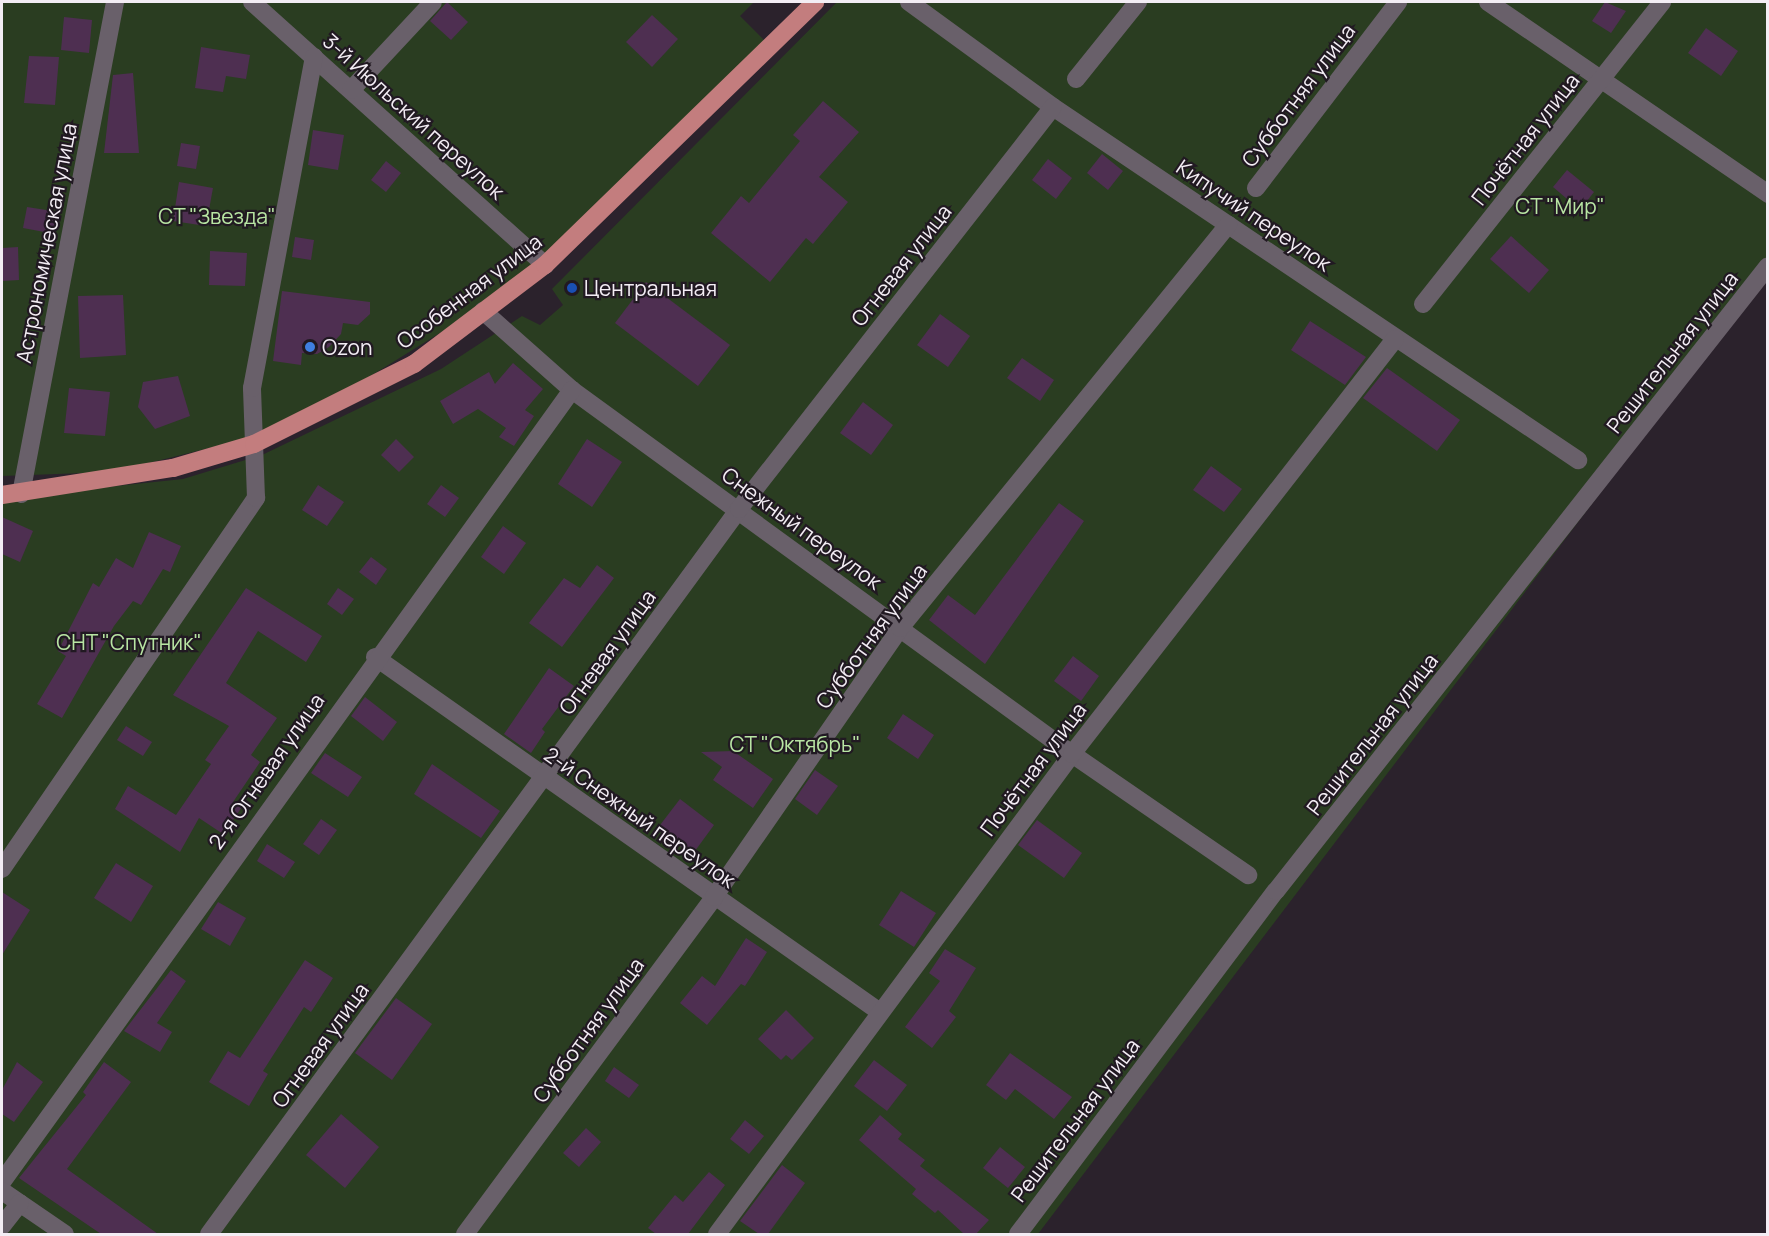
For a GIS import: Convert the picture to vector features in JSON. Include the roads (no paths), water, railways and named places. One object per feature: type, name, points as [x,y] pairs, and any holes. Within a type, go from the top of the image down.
[{"type":"main road","name":"Особенная улица","points":[[2,495],[21,494],[173,468],[254,444],[414,364],[544,264],[815,2]]},
{"type":"street","name":"Астрономическая улица","points":[[21,494],[115,2]]},
{"type":"street","name":"3-й Июльский переулок","points":[[252,2],[544,264]]},
{"type":"street","points":[[351,90],[433,2]]},
{"type":"street","name":"Кипучий переулок","points":[[909,2],[1053,107],[1578,460]]},
{"type":"street","points":[[1076,79],[1138,2]]},
{"type":"street","name":"Субботняя улица","points":[[1256,188],[1398,2]]},
{"type":"street","points":[[1488,2],[1602,77],[1767,194]]},
{"type":"street","name":"Почётная улица","points":[[1423,304],[1662,2]]},
{"type":"street","points":[[2,869],[256,498],[252,388],[314,57]]},
{"type":"street","name":"Огневая улица","points":[[209,1234],[739,509],[1053,107]]},
{"type":"street","name":"Субботняя улица","points":[[465,1234],[714,897],[900,628],[1228,225]]},
{"type":"street","name":"Решительная улица","points":[[1018,1234],[1276,891],[1767,266]]},
{"type":"street","name":"Снежный переулок","points":[[483,311],[572,390],[739,509],[1072,754],[1248,875]]},
{"type":"street","name":"Почётная улица","points":[[717,1234],[1072,754],[1395,339]]},
{"type":"street","name":"2-я Огневая улица","points":[[2,1182],[375,657],[572,390]]},
{"type":"street","name":"2-й Снежный переулок","points":[[375,657],[880,1012]]},
{"type":"street","points":[[2,1191],[65,1234]]},
{"type":"street","points":[[2,1226],[20,1203]]},
{"type":"place","name":"Центральная","points":[[572,288]]},
{"type":"place","name":"Ozon","points":[[310,347]]},
{"type":"park label","name":"СТ \"Мир\"","points":[[1560,206]]},
{"type":"park label","name":"СТ \"Звезда\"","points":[[217,216]]},
{"type":"park label","name":"СНТ \"Спутник\"","points":[[129,642]]},
{"type":"park label","name":"СТ \"Октябрь\"","points":[[795,744]]}]
